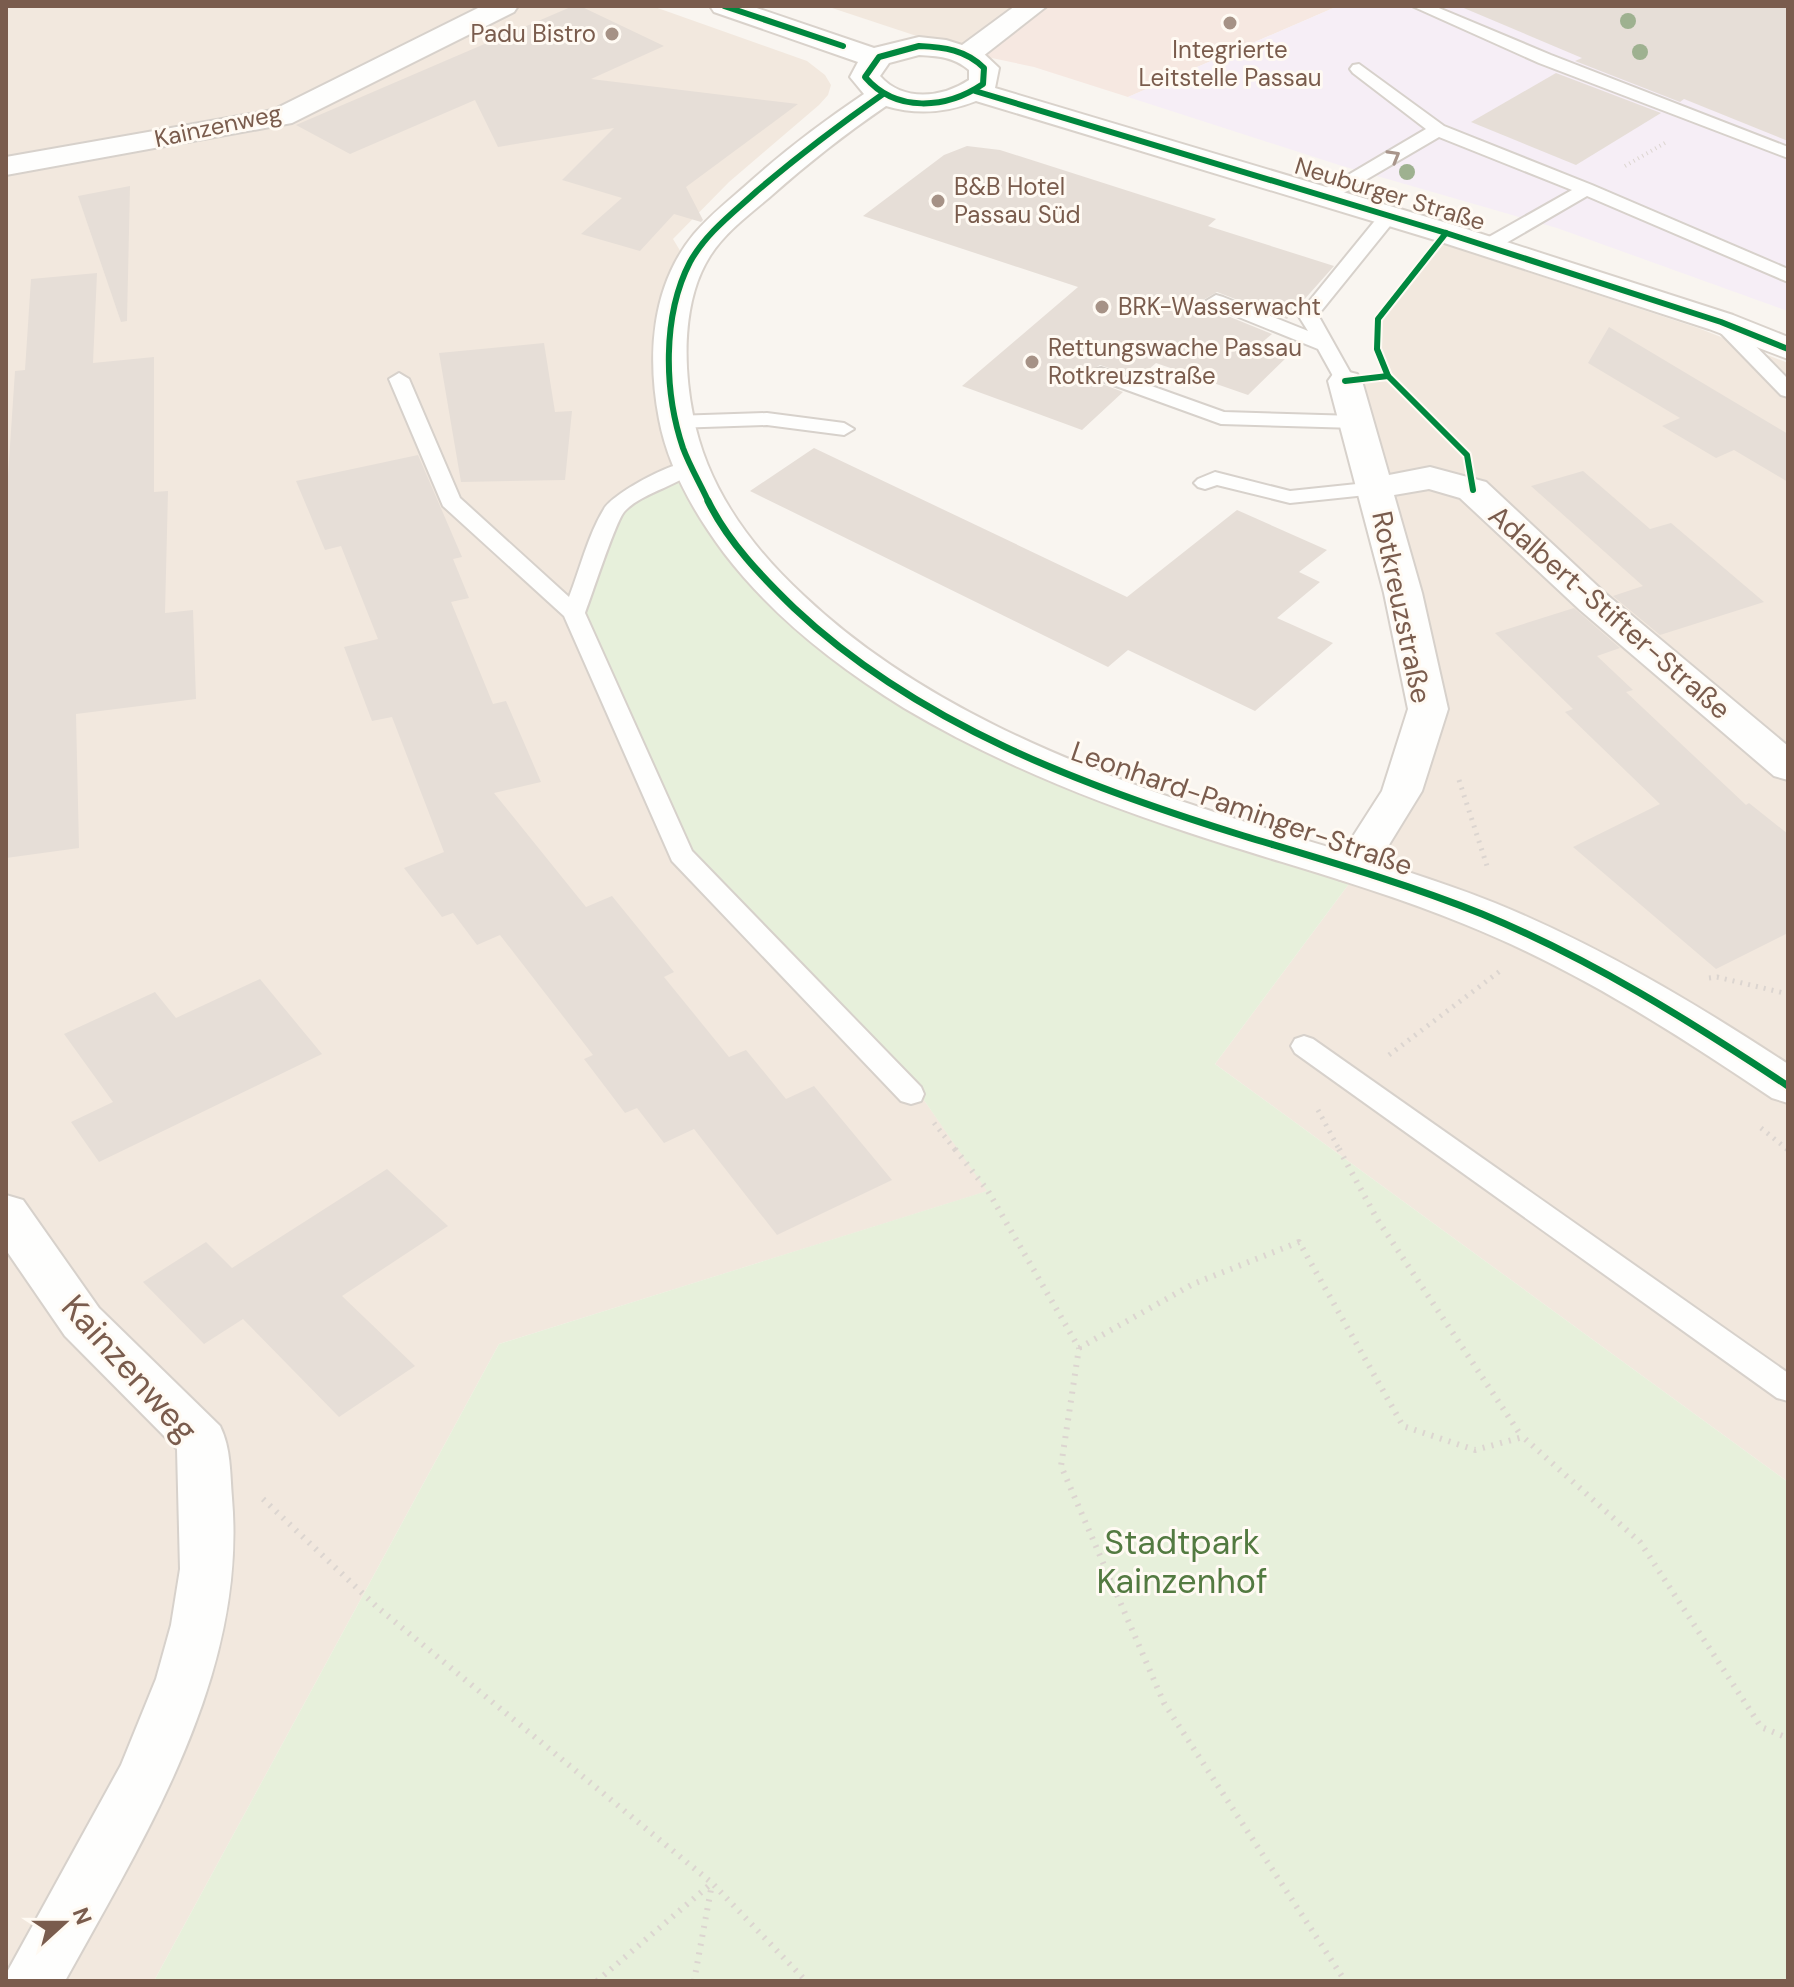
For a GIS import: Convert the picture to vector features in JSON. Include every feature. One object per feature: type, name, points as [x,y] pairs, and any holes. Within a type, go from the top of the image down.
[{"type":"street","name":"Kainzenweg","points":[[6,166],[281,117],[504,6]]},
{"type":"street","points":[[724,6],[879,76],[921,103],[960,98],[975,91],[983,84],[984,68],[968,54],[1033,6]]},
{"type":"street","name":"Leonhard-Paminger-Straße","points":[[968,54],[953,49],[919,46],[888,52],[879,76],[811,144],[715,228],[689,263],[676,308],[671,346],[674,422],[689,466],[714,514],[741,552],[777,594],[836,646],[894,685],[980,731],[1064,771],[1161,809],[1353,869],[1480,914],[1637,990],[1788,1086]]},
{"type":"street","name":"Neuburger Straße","points":[[975,91],[1327,195],[1721,322],[1788,349]]},
{"type":"street","name":"Rotkreuzstraße","points":[[1345,381],[1403,593],[1428,709],[1402,791],[1353,869]]},
{"type":"street","name":"Adalbert-Stifter-Straße","points":[[1376,488],[1430,478],[1473,490],[1593,602],[1788,767]]},
{"type":"street","name":"Kainzenweg","points":[[6,1213],[82,1322],[202,1441],[207,1567],[188,1669],[150,1769],[33,1981]]},
{"type":"lane","points":[[1420,6],[1545,59],[1788,153]]},
{"type":"lane","points":[[1359,69],[1438,130],[1586,189],[1788,276]]},
{"type":"lane","points":[[1327,195],[1438,130]]},
{"type":"lane","points":[[1487,246],[1586,189]]},
{"type":"lane","points":[[1345,381],[1308,315],[1389,216]]},
{"type":"lane","points":[[1216,301],[1326,345]]},
{"type":"lane","name":"Neuburger Straße","points":[[1721,322],[1788,391]]},
{"type":"lane","points":[[1101,374],[1221,418],[1356,422]]},
{"type":"lane","points":[[399,379],[451,501],[574,613],[681,855],[911,1094]]},
{"type":"lane","points":[[674,422],[767,419],[844,429]]},
{"type":"lane","points":[[574,613],[614,509],[663,478],[689,466]]},
{"type":"lane","points":[[1205,483],[1215,478],[1290,497],[1376,488]]},
{"type":"lane","points":[[1304,1046],[1454,1149],[1788,1389]]},
{"type":"path","points":[[1586,189],[1705,119]]},
{"type":"path","points":[[1428,709],[1452,760],[1490,875],[1480,914]]},
{"type":"path","points":[[1504,968],[1349,1078],[1312,1099],[1377,1219],[1523,1437],[1640,1542],[1761,1727],[1788,1738]]},
{"type":"path","points":[[911,1094],[988,1191],[1079,1348],[1061,1466],[1164,1703],[1345,1981]]},
{"type":"path","points":[[1079,1348],[1193,1284],[1299,1242],[1403,1426],[1475,1450],[1523,1437]]},
{"type":"path","points":[[202,1441],[377,1607],[712,1883],[806,1981]]},
{"type":"path","points":[[597,1981],[712,1883]]},
{"type":"path","points":[[694,1981],[712,1883]]},
{"type":"shaded area","points":[[6,6],[652,6],[807,61],[825,75],[831,85],[828,95],[819,105],[729,182],[673,239],[690,267],[670,410],[919,1093],[988,1191],[499,1344],[154,1981],[6,1981]]},
{"type":"shaded area","points":[[826,6],[1031,6],[968,53]]},
{"type":"shaded area","points":[[1031,6],[1338,6],[1128,97],[1034,67],[968,53]]},
{"type":"shaded area","points":[[1338,6],[1788,6],[1788,311],[1557,228],[1339,165],[1128,97]]},
{"type":"shaded area","points":[[1440,243],[1698,328],[1788,363],[1788,1482],[1215,1064],[1357,873],[1429,708],[1348,379],[1384,375],[1374,328]]},
{"type":"green space","name":"Stadtpark Kainzenhof","points":[[688,466],[762,579],[892,686],[1100,785],[1357,873],[1215,1064],[1788,1482],[1788,1981],[154,1981],[499,1344],[987,1191],[919,1093],[687,852],[575,613],[617,512]]},
{"type":"building","points":[[573,6],[580,6],[664,46],[591,79],[798,104],[686,187],[703,220],[701,222],[674,214],[640,251],[581,234],[622,198],[562,180],[614,128],[498,147],[475,100],[350,154],[296,125]]},
{"type":"building","points":[[1459,6],[1788,6],[1788,141],[1684,99],[1680,102],[1575,61],[1582,58]]},
{"type":"building","points":[[1556,73],[1661,113],[1576,165],[1471,122]]},
{"type":"building","points":[[967,146],[1000,150],[1216,219],[1208,226],[1334,266],[1287,319],[1217,292],[1203,300],[1208,308],[1272,334],[1260,344],[1290,354],[1248,395],[1156,363],[1139,378],[1100,365],[1089,372],[1092,380],[1123,392],[1082,430],[962,386],[1078,287],[863,216],[944,155]]},
{"type":"building","points":[[130,186],[127,321],[121,322],[78,196]]},
{"type":"building","points":[[97,273],[93,363],[154,357],[154,492],[168,491],[165,613],[193,610],[196,699],[76,714],[79,848],[6,858],[6,506],[15,371],[25,370],[31,279]]},
{"type":"building","points":[[1609,327],[1788,434],[1788,482],[1734,450],[1716,458],[1662,426],[1680,418],[1588,363]]},
{"type":"building","points":[[544,343],[555,412],[572,411],[565,480],[461,482],[439,353]]},
{"type":"building","points":[[814,448],[1127,597],[1237,510],[1327,550],[1299,572],[1320,582],[1277,618],[1333,643],[1255,711],[1128,650],[1108,667],[750,491]]},
{"type":"building","points":[[418,455],[462,557],[453,559],[469,598],[451,602],[493,704],[506,701],[541,782],[494,793],[586,907],[612,896],[674,972],[664,977],[729,1057],[746,1050],[786,1099],[814,1086],[892,1180],[777,1235],[694,1129],[664,1143],[637,1108],[625,1113],[584,1059],[593,1055],[500,935],[477,945],[453,913],[442,917],[404,868],[444,852],[392,717],[372,721],[344,647],[378,639],[341,546],[325,550],[296,481]]},
{"type":"building","points":[[1583,471],[1650,529],[1671,523],[1764,602],[1660,635],[1613,596],[1643,586],[1531,486]]},
{"type":"building","points":[[1574,608],[1620,648],[1597,656],[1633,690],[1626,692],[1746,805],[1749,803],[1788,834],[1788,933],[1716,969],[1573,847],[1660,804],[1565,712],[1573,709],[1495,633]]},
{"type":"building","points":[[260,979],[322,1054],[99,1162],[71,1122],[113,1102],[64,1034],[155,992],[176,1018]]},
{"type":"building","points":[[387,1169],[448,1226],[342,1296],[415,1366],[339,1417],[243,1319],[204,1344],[143,1282],[206,1242],[232,1268]]},
{"type":"cycle path","points":[[724,6],[843,46]]},
{"type":"cycle path","points":[[919,46],[946,48],[971,57],[984,68],[983,84],[955,99],[921,104],[889,97],[875,89],[865,77],[879,57],[919,46]]},
{"type":"cycle path","points":[[975,91],[1446,233],[1721,322],[1788,349]]},
{"type":"cycle path","points":[[883,94],[811,144],[718,226],[691,261],[676,304],[670,354],[671,380],[684,450],[716,516],[761,576],[817,630],[882,677],[951,719],[1094,784],[1162,809],[1402,885],[1521,931],[1639,992],[1788,1086]]},
{"type":"cycle path","points":[[1345,381],[1388,376],[1377,349],[1378,319],[1446,233]]},
{"type":"cycle path","points":[[1388,376],[1467,455],[1473,490]]},
{"type":"place","name":"Integrierte Leitstelle Passau","points":[[1230,23]]},
{"type":"place","name":"Padu Bistro","points":[[612,34]]},
{"type":"place","name":"B&B Hotel Passau Süd","points":[[938,201]]},
{"type":"place","name":"BRK-Wasserwacht","points":[[1102,307]]},
{"type":"place","name":"Rettungswache Passau Rotkreuzstraße","points":[[1032,362]]}]
